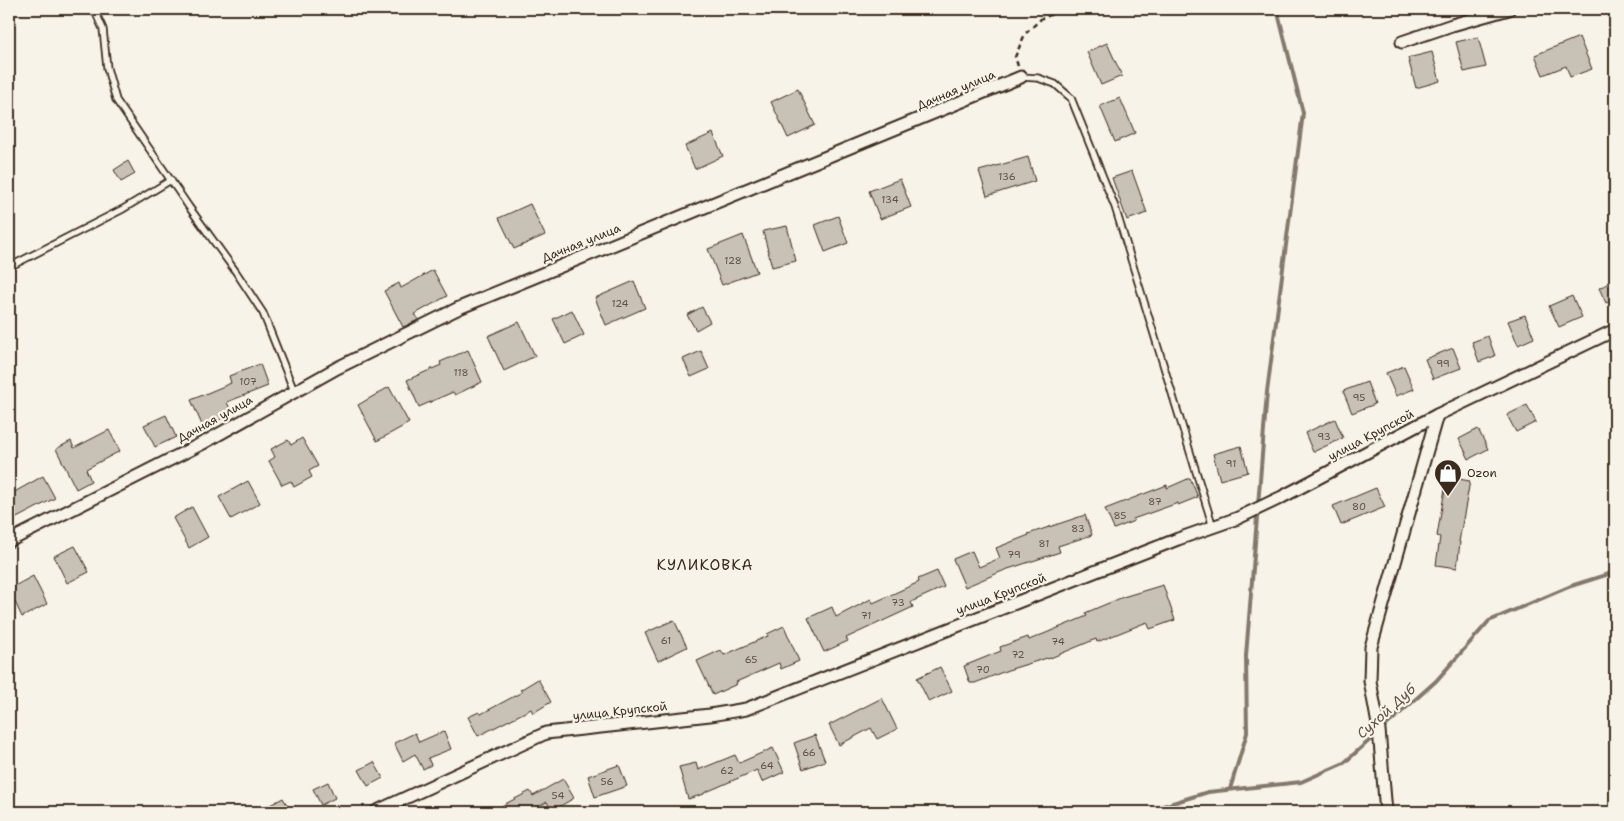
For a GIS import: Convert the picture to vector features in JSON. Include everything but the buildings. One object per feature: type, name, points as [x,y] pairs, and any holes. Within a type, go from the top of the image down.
[{"type":"street","points":[[1402,42],[1452,25],[1509,9]]},
{"type":"street","name":"Дачная улица","points":[[9,541],[205,442],[337,368],[459,308],[1021,77]]},
{"type":"street","name":"улица Крупской","points":[[375,812],[546,733],[710,715],[746,709],[1238,518],[1438,416],[1615,330]]},
{"type":"street","points":[[1386,812],[1379,730],[1370,682],[1371,647],[1438,416]]},
{"type":"lane","points":[[94,9],[103,29],[107,68],[116,100],[263,313],[294,391]]},
{"type":"lane","points":[[1021,77],[1038,78],[1055,84],[1072,98],[1115,207],[1213,527]]},
{"type":"lane","points":[[9,267],[123,208],[171,180]]},
{"type":"path","points":[[1021,77],[1015,57],[1025,34],[1042,18],[1066,9]]},
{"type":"waterway","points":[[1230,789],[1247,733],[1246,656],[1267,392],[1303,113],[1277,9]]},
{"type":"waterway","name":"Сухой Дуб","points":[[1144,812],[1208,792],[1301,782],[1344,763],[1436,681],[1489,621],[1571,586],[1615,572]]},
{"type":"place","name":"Ozon","points":[[1448,497]]},
{"type":"district","name":"КУЛИКОВКА","points":[[705,565]]}]
